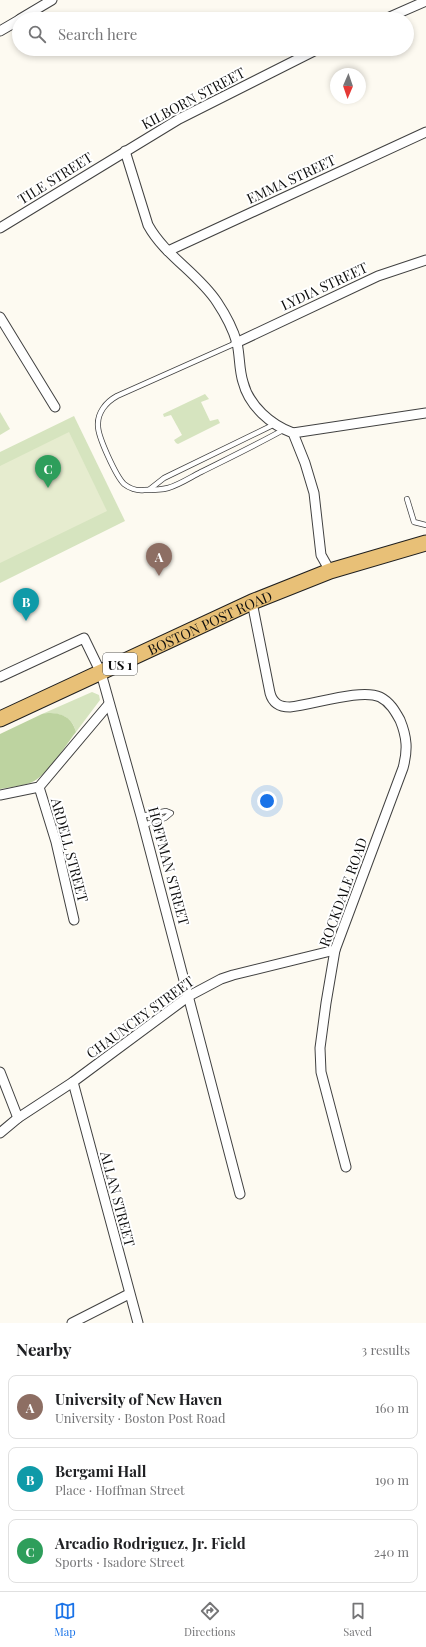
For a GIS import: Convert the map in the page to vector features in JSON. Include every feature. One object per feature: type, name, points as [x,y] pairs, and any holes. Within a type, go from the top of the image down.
[{"type":"main road","name":"BOSTON POST ROAD","points":[[0,719],[252,602],[330,571],[426,543]]},
{"type":"street","points":[[32,12],[52,0]]},
{"type":"street","points":[[401,12],[426,1]]},
{"type":"street","points":[[0,31],[12,24]]},
{"type":"street","name":"KILBORN STREET","points":[[125,151],[179,119],[304,56]]},
{"type":"street","name":"EMMA STREET","points":[[168,251],[426,132]]},
{"type":"street","points":[[125,151],[148,225],[154,235],[168,251],[202,283],[225,314],[236,343],[243,382],[247,392],[257,408],[275,424],[283,430],[292,433],[426,413]]},
{"type":"street","name":"TILE STREET","points":[[0,228],[125,151]]},
{"type":"street","name":"LYDIA STREET","points":[[236,343],[378,276],[426,260]]},
{"type":"street","points":[[0,317],[55,408]]},
{"type":"street","points":[[292,433],[305,463],[314,493],[321,555],[330,571]]},
{"type":"street","name":"ROCKDALE ROAD","points":[[252,602],[270,693],[274,703],[286,707],[296,707],[369,694],[385,700],[394,708],[405,732],[407,750],[403,768],[335,950],[320,1048],[321,1072],[346,1167]]},
{"type":"street","name":"HOFFMAN STREET","points":[[0,677],[84,638],[100,673],[143,820],[240,1194]]},
{"type":"street","points":[[0,795],[39,787],[109,704]]},
{"type":"street","name":"ARDELL STREET","points":[[39,787],[56,842],[74,920]]},
{"type":"street","name":"CHAUNCEY STREET","points":[[0,1133],[18,1118],[73,1082],[189,996],[221,979],[233,975],[335,950]]},
{"type":"street","points":[[0,1072],[18,1118]]},
{"type":"street","name":"ALLAN STREET","points":[[73,1082],[138,1323]]},
{"type":"street","points":[[72,1323],[129,1294]]},
{"type":"lane","points":[[236,343],[110,400],[99,417],[98,425],[100,434],[119,478],[125,485],[131,488],[144,490],[169,488],[283,430]]},
{"type":"lane","points":[[150,490],[164,478],[275,424]]},
{"type":"lane","points":[[407,499],[414,522],[425,527]]},
{"type":"lane","points":[[166,811],[170,813],[165,818],[143,820],[166,811]]},
{"type":"green space","points":[[205,394],[209,399],[201,402],[210,421],[218,419],[220,423],[178,444],[176,443],[174,440],[182,435],[171,415],[164,417],[163,414]]},
{"type":"green space","points":[[0,412],[10,429],[0,435]]},
{"type":"green space","points":[[74,416],[125,521],[0,583],[0,452]]},
{"type":"green space","points":[[69,432],[107,511],[0,563],[0,466]]},
{"type":"green space","points":[[92,692],[99,695],[100,700],[76,732],[74,726],[68,718],[59,714],[42,714]]},
{"type":"green space","points":[[48,713],[62,715],[69,719],[76,732],[49,768],[37,779],[27,784],[0,789],[0,734],[42,714]]},
{"type":"place","name":"Arcadio Rodriguez, Jr. Field","points":[[48,488]]},
{"type":"place","name":"University of New Haven","points":[[159,576]]},
{"type":"place","name":"Bergami Hall","points":[[26,621]]}]
